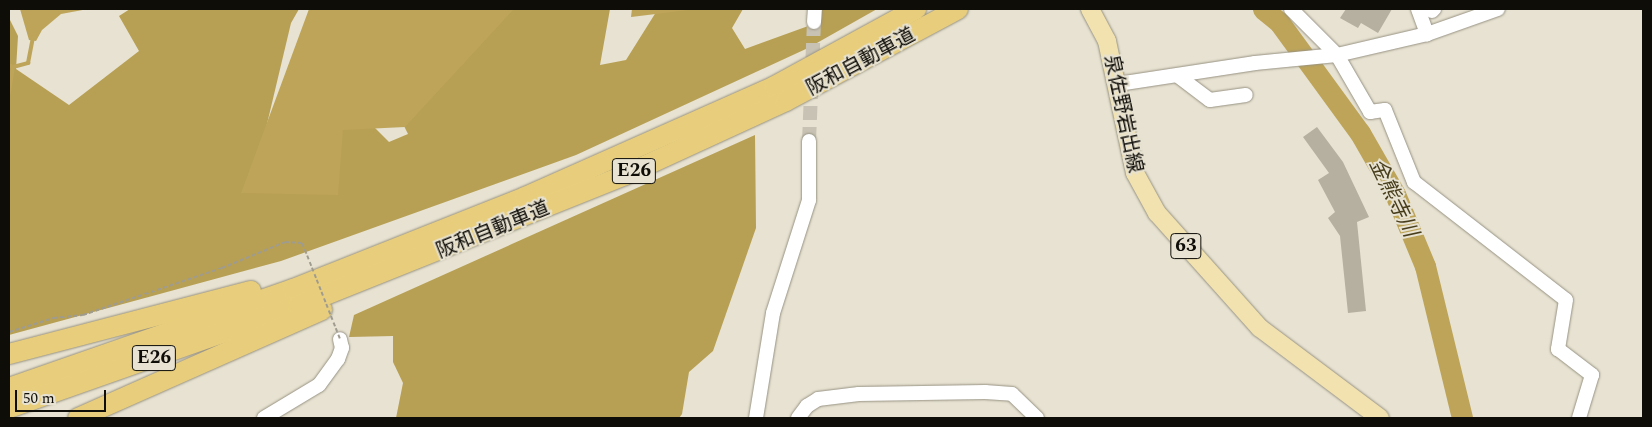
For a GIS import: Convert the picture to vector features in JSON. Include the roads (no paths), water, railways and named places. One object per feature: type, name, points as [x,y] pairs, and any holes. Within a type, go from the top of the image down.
[{"type":"highway","name":"阪和自動車道","points":[[9,388],[302,286],[526,197],[774,86],[916,9]]},
{"type":"highway","name":"阪和自動車道","points":[[9,408],[216,336],[471,239],[625,175],[777,105],[860,64],[958,9]]},
{"type":"highway","points":[[9,354],[278,283],[493,205],[526,197]]},
{"type":"highway","points":[[78,418],[344,300],[471,239]]},
{"type":"main road","name":"泉佐野岩出線","points":[[1090,9],[1107,40],[1118,84],[1135,173],[1157,213],[1260,328],[1380,418]]},
{"type":"street","points":[[1291,9],[1332,55],[1370,112],[1385,110],[1414,182],[1566,300],[1558,349],[1592,375],[1579,418]]},
{"type":"street","points":[[1427,34],[1428,9]]},
{"type":"street","points":[[1118,84],[1255,63],[1332,55],[1427,34],[1498,9]]},
{"type":"street","points":[[1178,76],[1210,100],[1246,95]]},
{"type":"street","points":[[756,418],[763,360],[773,313],[809,200],[809,141]]},
{"type":"street","points":[[264,418],[319,385],[338,358],[342,348],[340,339]]},
{"type":"street","points":[[798,418],[807,406],[818,399],[859,394],[985,392],[1012,394],[1037,418]]},
{"type":"waterway","name":"金熊寺川","points":[[1263,9],[1279,22],[1360,133],[1395,194],[1425,266],[1462,418]]},
{"type":"waterway","points":[[13,67],[28,63],[33,37]]},
{"type":"waterway","points":[[9,65],[13,67],[9,93]]},
{"type":"tunnel","points":[[809,141],[814,22]]}]
